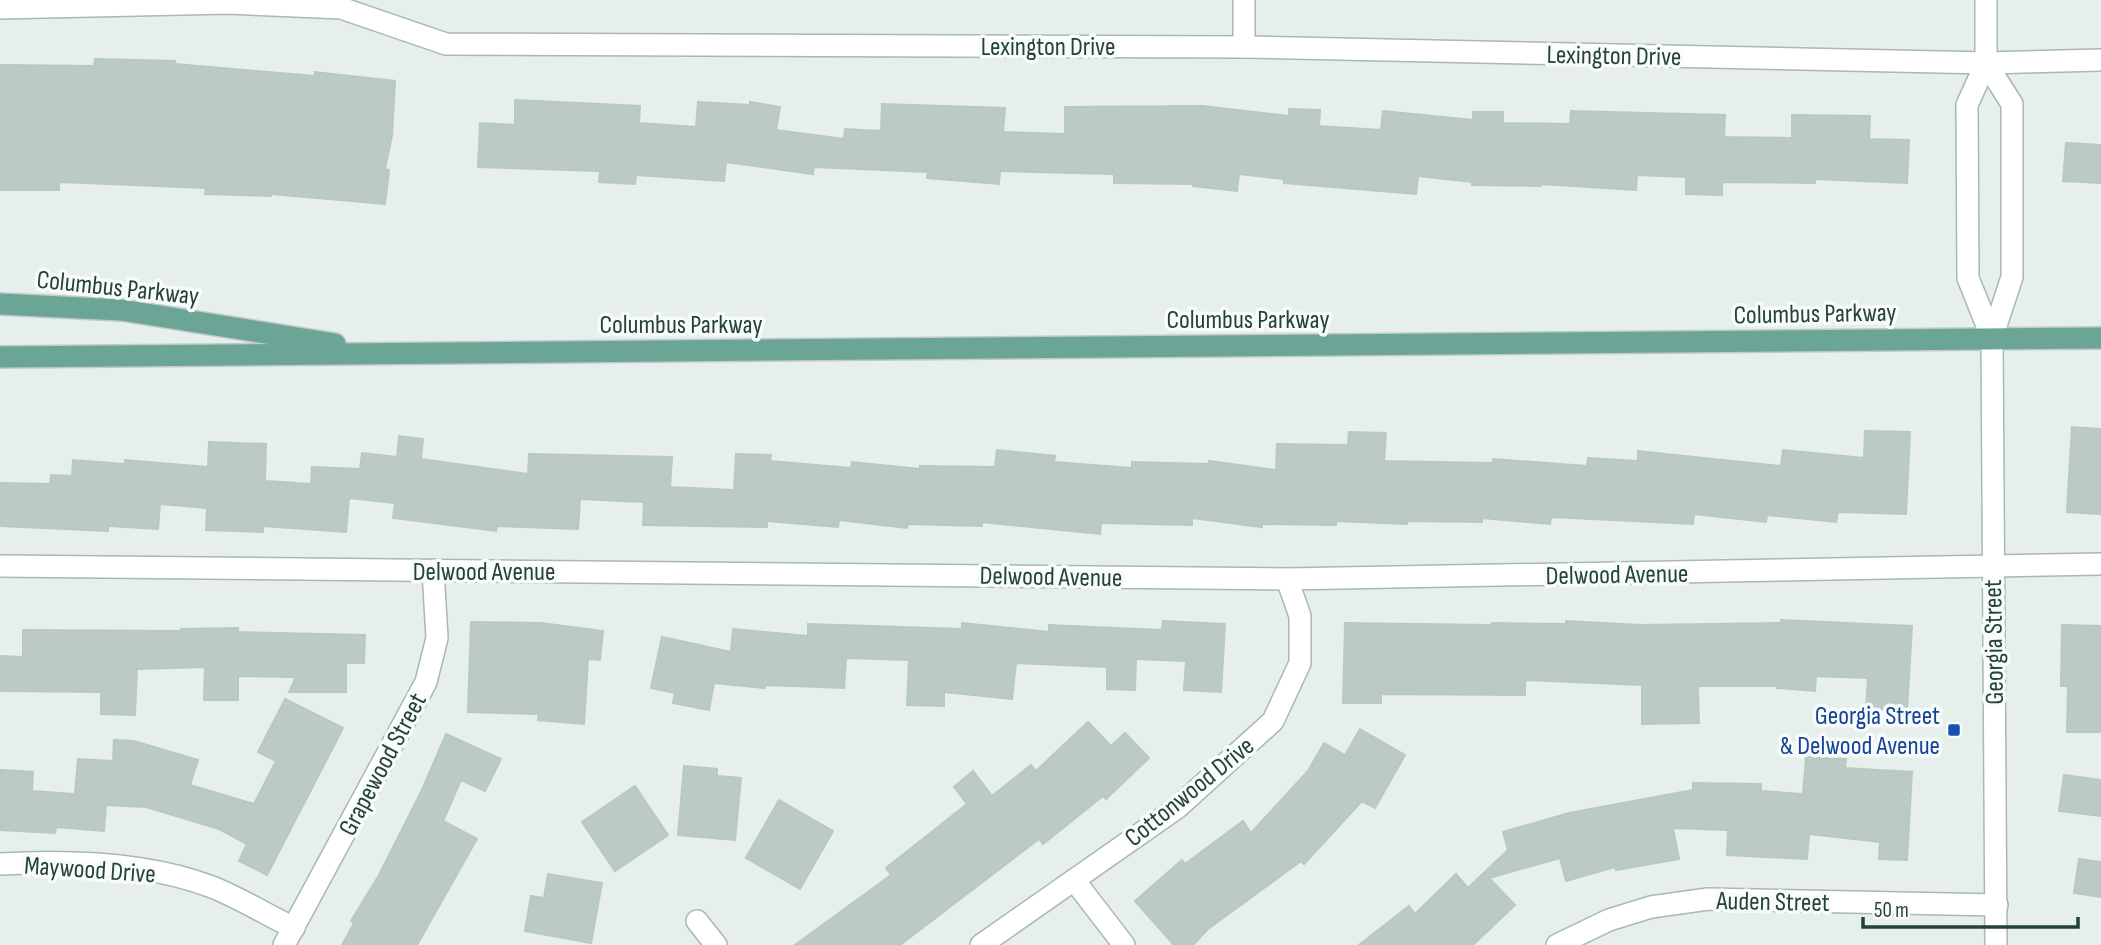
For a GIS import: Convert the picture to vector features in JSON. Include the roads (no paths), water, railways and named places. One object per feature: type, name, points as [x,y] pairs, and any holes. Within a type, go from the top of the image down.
[{"type":"main road","name":"Columbus Parkway","points":[[0,304],[121,310],[396,354]]},
{"type":"main road","name":"Columbus Parkway","points":[[0,357],[2101,338]]},
{"type":"street","points":[[1244,0],[1244,47]]},
{"type":"street","name":"Georgia Street","points":[[1986,0],[1986,62],[1967,105],[1968,278],[1992,338]]},
{"type":"street","name":"Lexington Drive","points":[[0,8],[228,2],[341,8],[446,44],[1244,47],[1986,62],[2101,60]]},
{"type":"street","name":"Georgia Street","points":[[1986,62],[2012,104],[2012,277],[1992,338],[1991,568],[1996,945]]},
{"type":"street","name":"Delwood Avenue","points":[[0,566],[1287,579],[2101,564]]},
{"type":"street","name":"Grapewood Street","points":[[289,937],[426,682],[438,638],[433,570]]},
{"type":"street","name":"Cottonwood Drive","points":[[981,945],[1177,808],[1273,722],[1300,663],[1300,616],[1287,579]]},
{"type":"street","name":"Maywood Drive","points":[[0,864],[32,862],[146,869],[212,887],[289,937]]},
{"type":"street","points":[[1073,880],[1124,945]]},
{"type":"street","name":"Auden Street","points":[[1557,945],[1609,920],[1651,907],[1708,900],[1997,905]]},
{"type":"street","points":[[696,921],[716,945]]},
{"type":"place","name":"Georgia Street & Delwood Avenue","points":[[1954,730]]}]
